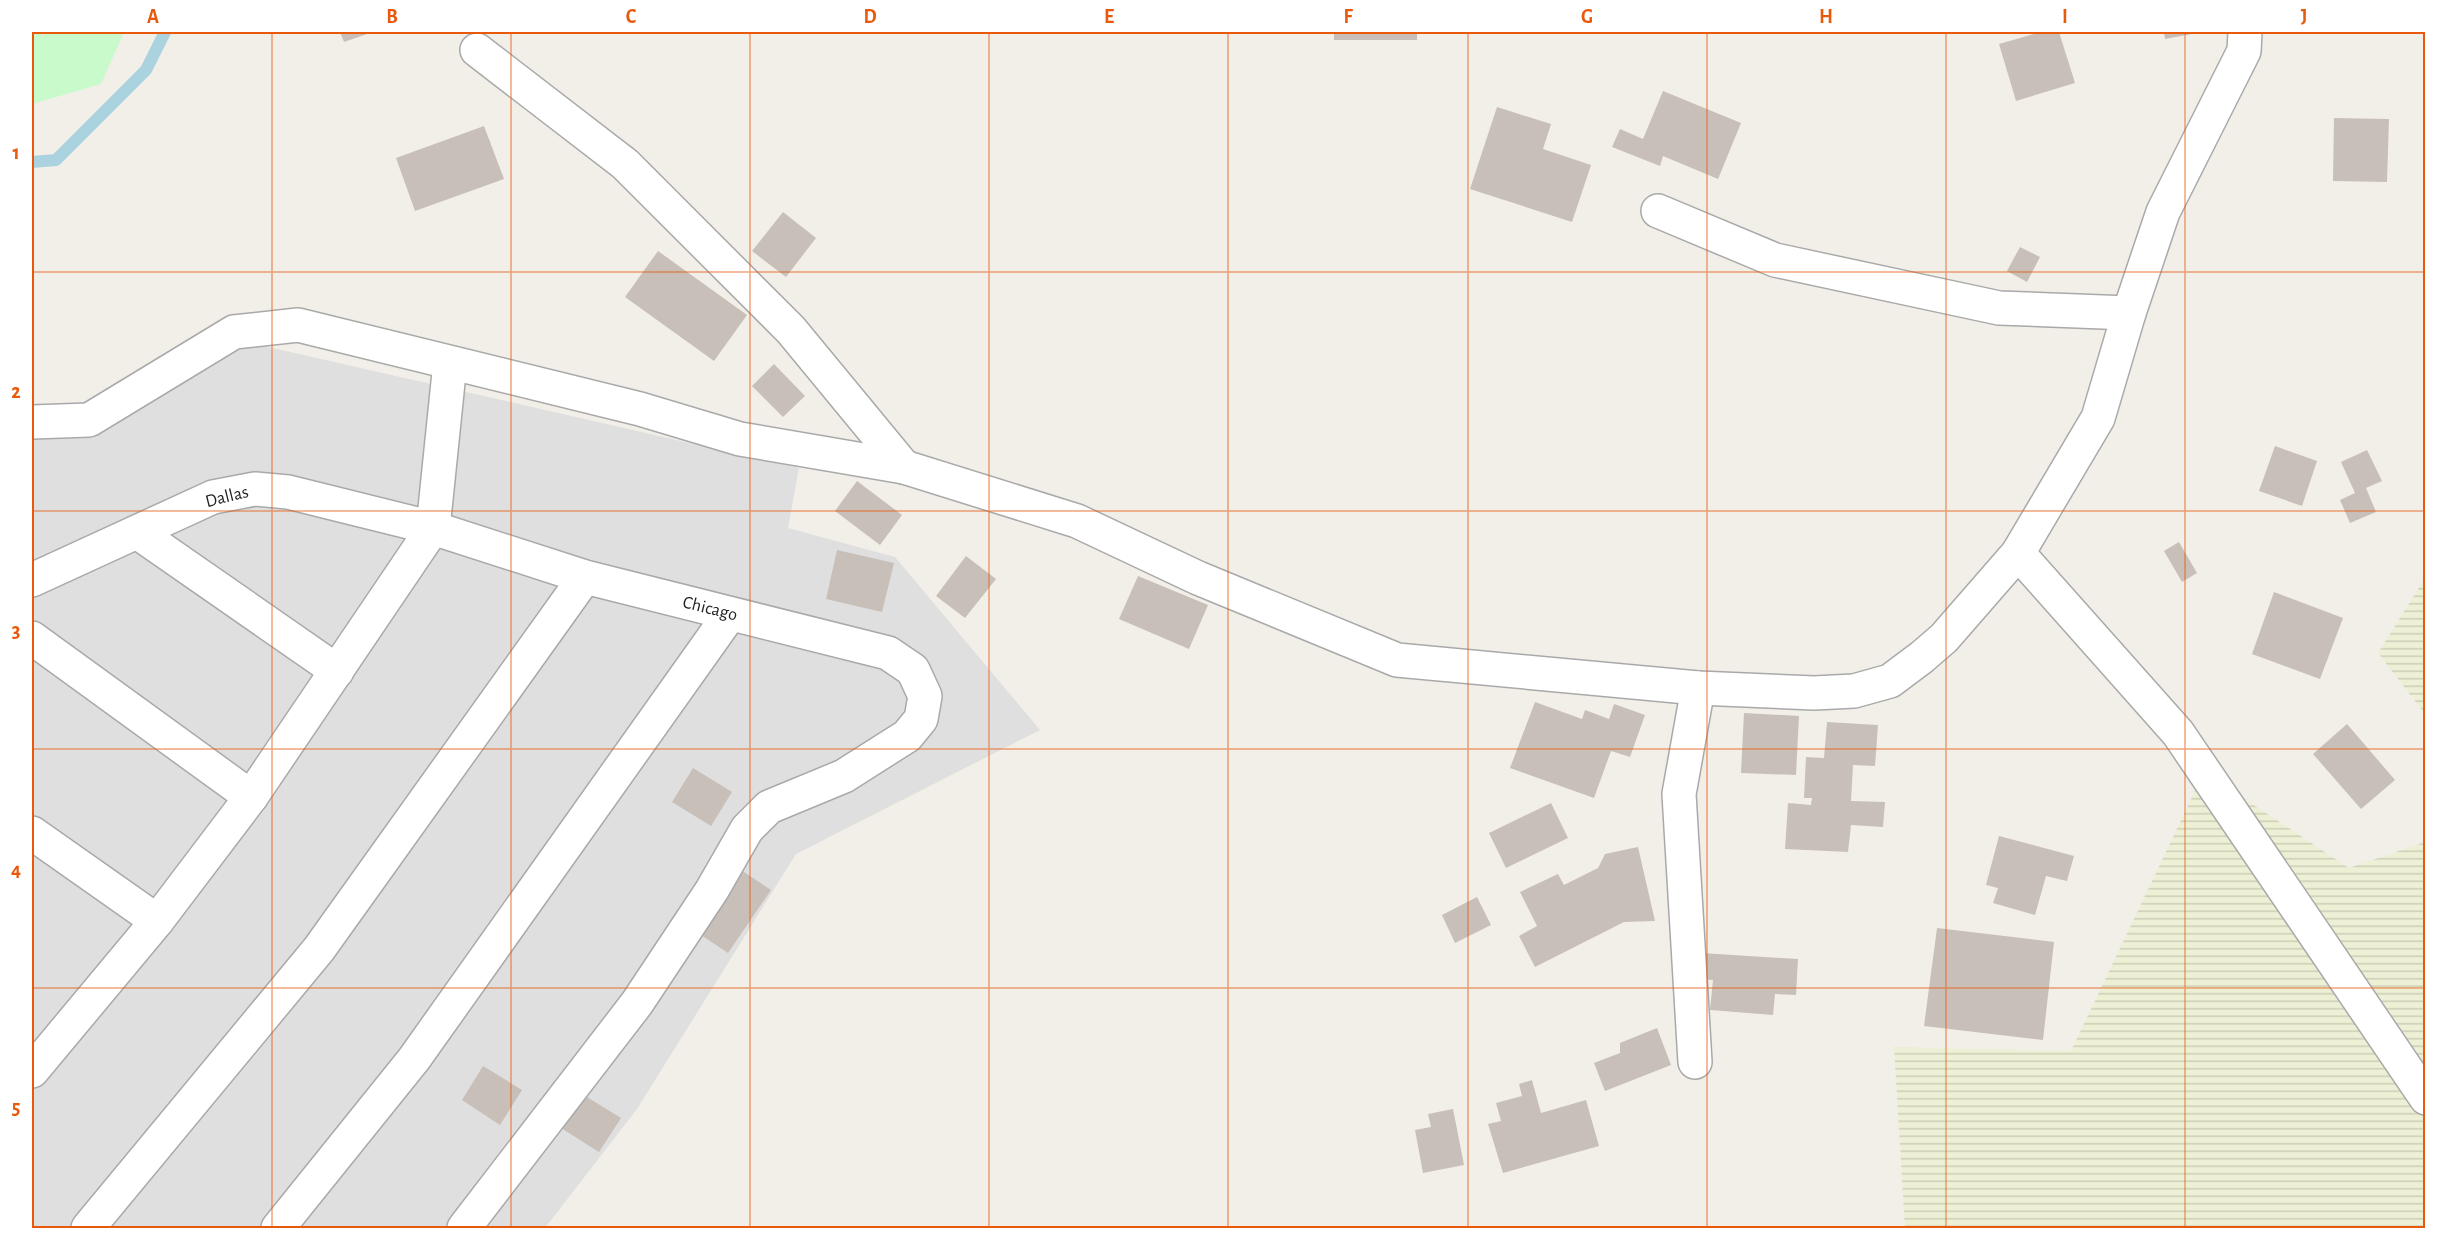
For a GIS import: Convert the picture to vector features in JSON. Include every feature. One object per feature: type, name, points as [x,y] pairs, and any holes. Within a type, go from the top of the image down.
[{"type":"street","points":[[32,422],[90,420],[234,332],[298,325],[640,409],[740,439],[904,467],[1077,521],[1198,578],[1397,660],[1698,688],[1814,693],[1854,691],[1890,681],[1944,638],[2018,553],[2098,418],[2129,313],[2163,212],[2244,51],[2245,32]]},
{"type":"street","points":[[477,50],[625,164],[791,330],[904,467]]},
{"type":"street","points":[[1659,211],[1776,260],[1999,308],[2129,313]]},
{"type":"street","points":[[32,1071],[157,921],[250,797],[434,528],[450,363]]},
{"type":"street","name":"Dallas","points":[[32,580],[213,497],[255,489],[288,492],[434,528]]},
{"type":"street","name":"Chicago","points":[[434,528],[585,577],[888,653],[913,670],[924,696],[921,719],[907,736],[844,776],[770,807],[747,829],[712,890],[637,1003],[464,1228]]},
{"type":"street","points":[[137,531],[337,671]]},
{"type":"street","points":[[2018,553],[2178,733],[2426,1098]]},
{"type":"street","points":[[88,1228],[319,949],[585,577]]},
{"type":"street","points":[[278,1228],[414,1059],[730,614]]},
{"type":"street","points":[[32,638],[250,797]]},
{"type":"street","points":[[1695,1062],[1679,794],[1698,688]]},
{"type":"street","points":[[32,832],[157,921]]},
{"type":"shaded area","points":[[251,343],[799,468],[788,528],[895,557],[1040,730],[796,854],[637,1109],[545,1228],[32,1228],[32,439],[94,438]]},
{"type":"green space","points":[[32,32],[124,32],[101,84],[32,104]]},
{"type":"green space","points":[[2425,578],[2425,714],[2378,653]]},
{"type":"green space","points":[[2204,772],[2349,868],[2425,842],[2425,1228],[1905,1228],[1894,1047],[2071,1051]]},
{"type":"building","points":[[340,32],[373,32],[344,42]]},
{"type":"building","points":[[1334,32],[1417,32],[1417,40],[1334,40]]},
{"type":"building","points":[[2041,32],[2059,32],[2075,83],[2016,101],[1999,44]]},
{"type":"building","points":[[2164,32],[2197,32],[2197,33],[2165,39]]},
{"type":"building","points":[[1663,91],[1741,123],[1718,179],[1663,156],[1660,166],[1612,147],[1620,129],[1643,139]]},
{"type":"building","points":[[1497,107],[1551,124],[1543,149],[1591,165],[1572,222],[1470,189]]},
{"type":"building","points":[[2334,118],[2389,119],[2387,182],[2333,181]]},
{"type":"building","points":[[484,126],[504,179],[415,211],[396,158]]},
{"type":"building","points":[[783,212],[816,238],[786,277],[752,251]]},
{"type":"building","points":[[2020,247],[2040,257],[2027,282],[2007,271]]},
{"type":"building","points":[[658,251],[747,315],[714,361],[625,297]]},
{"type":"building","points":[[774,364],[805,396],[783,417],[752,386]]},
{"type":"building","points":[[2275,446],[2317,461],[2302,506],[2259,491]]},
{"type":"building","points":[[2367,450],[2382,481],[2366,488],[2376,512],[2350,523],[2340,500],[2355,493],[2341,462]]},
{"type":"building","points":[[857,481],[902,515],[880,545],[835,511]]},
{"type":"building","points":[[2179,542],[2197,573],[2182,582],[2164,551]]},
{"type":"building","points":[[837,550],[894,563],[882,612],[826,599]]},
{"type":"building","points":[[966,556],[996,579],[965,618],[936,596]]},
{"type":"building","points":[[1138,576],[1208,605],[1189,649],[1119,619]]},
{"type":"building","points":[[2274,592],[2343,618],[2320,679],[2252,654]]},
{"type":"building","points":[[1535,702],[1582,719],[1585,710],[1609,719],[1614,704],[1645,715],[1630,757],[1611,751],[1594,798],[1510,768]]},
{"type":"building","points":[[1744,713],[1799,716],[1796,775],[1741,773]]},
{"type":"building","points":[[1827,722],[1878,725],[1875,766],[1853,765],[1851,801],[1885,802],[1883,827],[1851,825],[1848,852],[1785,849],[1788,803],[1811,805],[1812,798],[1804,798],[1806,757],[1824,758]]},
{"type":"building","points":[[2347,724],[2395,780],[2361,809],[2313,754]]},
{"type":"building","points":[[693,768],[732,792],[711,826],[672,802]]},
{"type":"building","points":[[1551,803],[1568,838],[1506,868],[1489,833]]},
{"type":"building","points":[[1999,836],[2074,856],[2067,881],[2046,876],[2035,915],[1993,903],[1998,888],[1986,885]]},
{"type":"building","points":[[1638,847],[1655,921],[1624,922],[1535,967],[1519,936],[1537,926],[1520,892],[1558,874],[1564,885],[1598,868],[1605,854]]},
{"type":"building","points":[[738,868],[771,890],[728,953],[695,931]]},
{"type":"building","points":[[1477,897],[1491,925],[1455,943],[1442,915]]},
{"type":"building","points":[[1937,928],[2054,942],[2043,1040],[1924,1026]]},
{"type":"building","points":[[1701,953],[1798,959],[1796,995],[1775,994],[1773,1015],[1710,1010],[1713,980],[1699,979]]},
{"type":"building","points":[[1657,1028],[1671,1065],[1605,1091],[1594,1063],[1620,1053],[1620,1043]]},
{"type":"building","points":[[483,1066],[522,1090],[500,1125],[462,1100]]},
{"type":"building","points":[[1532,1080],[1541,1113],[1586,1100],[1599,1146],[1503,1173],[1488,1124],[1501,1121],[1496,1103],[1522,1096],[1519,1084]]},
{"type":"building","points":[[582,1094],[621,1118],[599,1152],[561,1128]]},
{"type":"building","points":[[1453,1109],[1464,1165],[1423,1173],[1415,1130],[1431,1127],[1428,1114]]},
{"type":"waterway","points":[[32,162],[56,160],[146,70],[165,32]]}]
